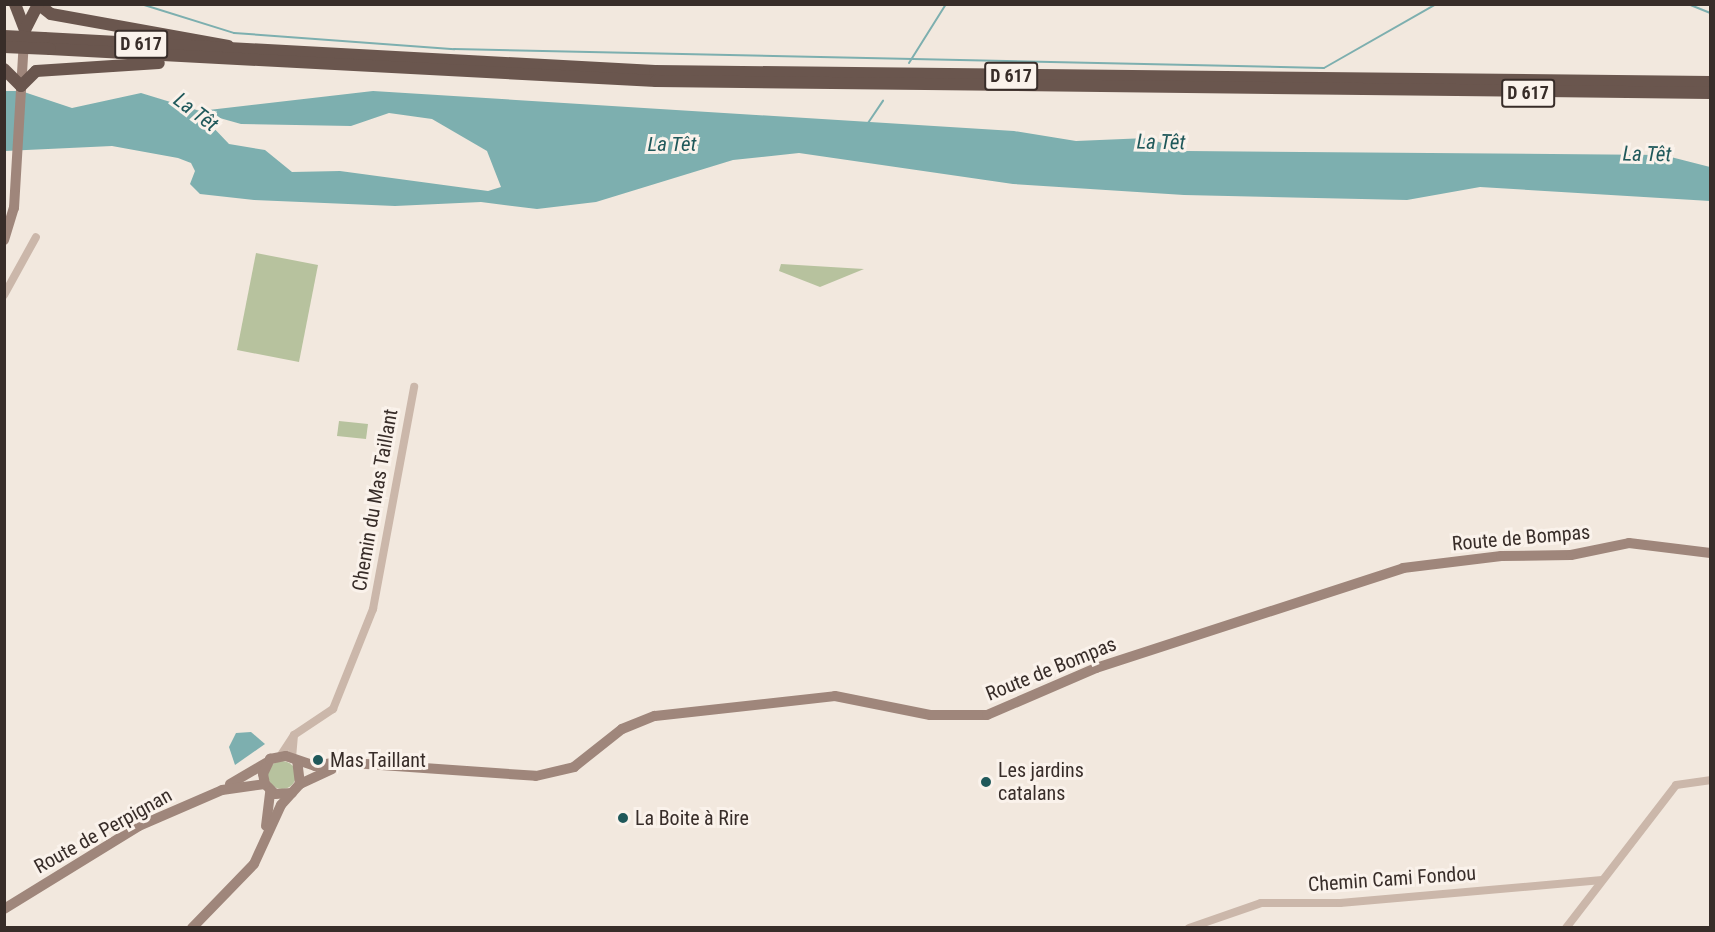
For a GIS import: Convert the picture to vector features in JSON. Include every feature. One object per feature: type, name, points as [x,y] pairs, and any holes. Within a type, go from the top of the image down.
[{"type":"highway","points":[[4,7],[10,4]]},
{"type":"highway","points":[[15,4],[25,30]]},
{"type":"highway","points":[[25,30],[38,5],[51,14],[212,40],[237,49]]},
{"type":"highway","name":"D 617","points":[[4,36],[47,44],[207,59],[656,81],[1631,94],[1710,93]]},
{"type":"highway","name":"D 617","points":[[4,47],[47,44],[237,49],[655,71],[1710,82]]},
{"type":"highway","points":[[4,69],[21,86],[36,71],[207,59]]},
{"type":"highway","points":[[1631,94],[1710,97]]},
{"type":"main road","points":[[4,240],[14,208],[25,30]]},
{"type":"main road","points":[[4,223],[15,179]]},
{"type":"main road","name":"Route de Bompas","points":[[373,764],[557,774],[637,720],[835,696],[930,715],[987,715],[1096,668],[1402,568],[1501,556],[1571,555],[1629,543],[1710,553]]},
{"type":"main road","points":[[182,927],[226,889],[249,858],[267,822],[266,763],[280,755],[315,766],[373,764]]},
{"type":"main road","points":[[294,759],[300,784]]},
{"type":"main road","name":"Route de Perpignan","points":[[4,909],[139,826],[222,790],[266,763]]},
{"type":"main road","points":[[192,927],[254,864],[292,793],[300,784],[327,770],[373,764]]},
{"type":"main road","points":[[268,788],[292,793]]},
{"type":"main road","name":"Route de Perpignan","points":[[222,790],[268,788]]},
{"type":"street","points":[[4,295],[36,237]]},
{"type":"street","name":"Chemin du Mas Taillant","points":[[294,735],[333,709],[373,609],[414,387]]},
{"type":"street","points":[[280,755],[294,735]]},
{"type":"street","points":[[294,735],[294,759]]},
{"type":"street","points":[[1566,927],[1676,785],[1710,780]]},
{"type":"street","name":"Chemin Cami Fondou","points":[[1189,927],[1261,903],[1340,903],[1602,880]]},
{"type":"green space","points":[[256,253],[318,265],[299,362],[237,350]]},
{"type":"green space","points":[[781,264],[864,269],[820,287],[779,271]]},
{"type":"green space","points":[[339,421],[368,424],[366,439],[337,436]]},
{"type":"green space","points":[[282,761],[292,765],[296,775],[292,785],[282,789],[272,785],[268,775],[272,765]]},
{"type":"water","name":"La Têt","points":[[5,91],[21,91],[72,108],[141,93],[200,111],[373,91],[1014,131],[1076,141],[1147,138],[1186,151],[1663,155],[1710,167],[1710,201],[1480,187],[1407,200],[1184,195],[1013,184],[799,153],[733,160],[596,202],[537,209],[481,202],[395,206],[254,200],[200,194],[190,184],[195,171],[191,163],[178,158],[112,146],[5,151]],"holes":[[[389,113],[432,119],[487,151],[501,187],[488,191],[340,171],[292,172],[265,150],[229,144],[209,123],[209,115],[241,124],[351,126]]]},
{"type":"water","points":[[251,732],[265,744],[235,765],[229,747],[236,733]]},
{"type":"waterway","points":[[141,4],[234,33],[454,49],[1324,68],[1436,4]]},
{"type":"waterway","points":[[909,63],[946,4]]},
{"type":"waterway","points":[[1688,4],[1710,13]]},
{"type":"waterway","points":[[868,123],[883,101]]},
{"type":"place","name":"Mas Taillant","points":[[318,760]]},
{"type":"place","name":"Les jardins catalans","points":[[986,782]]},
{"type":"place","name":"La Boite à Rire","points":[[623,818]]}]
